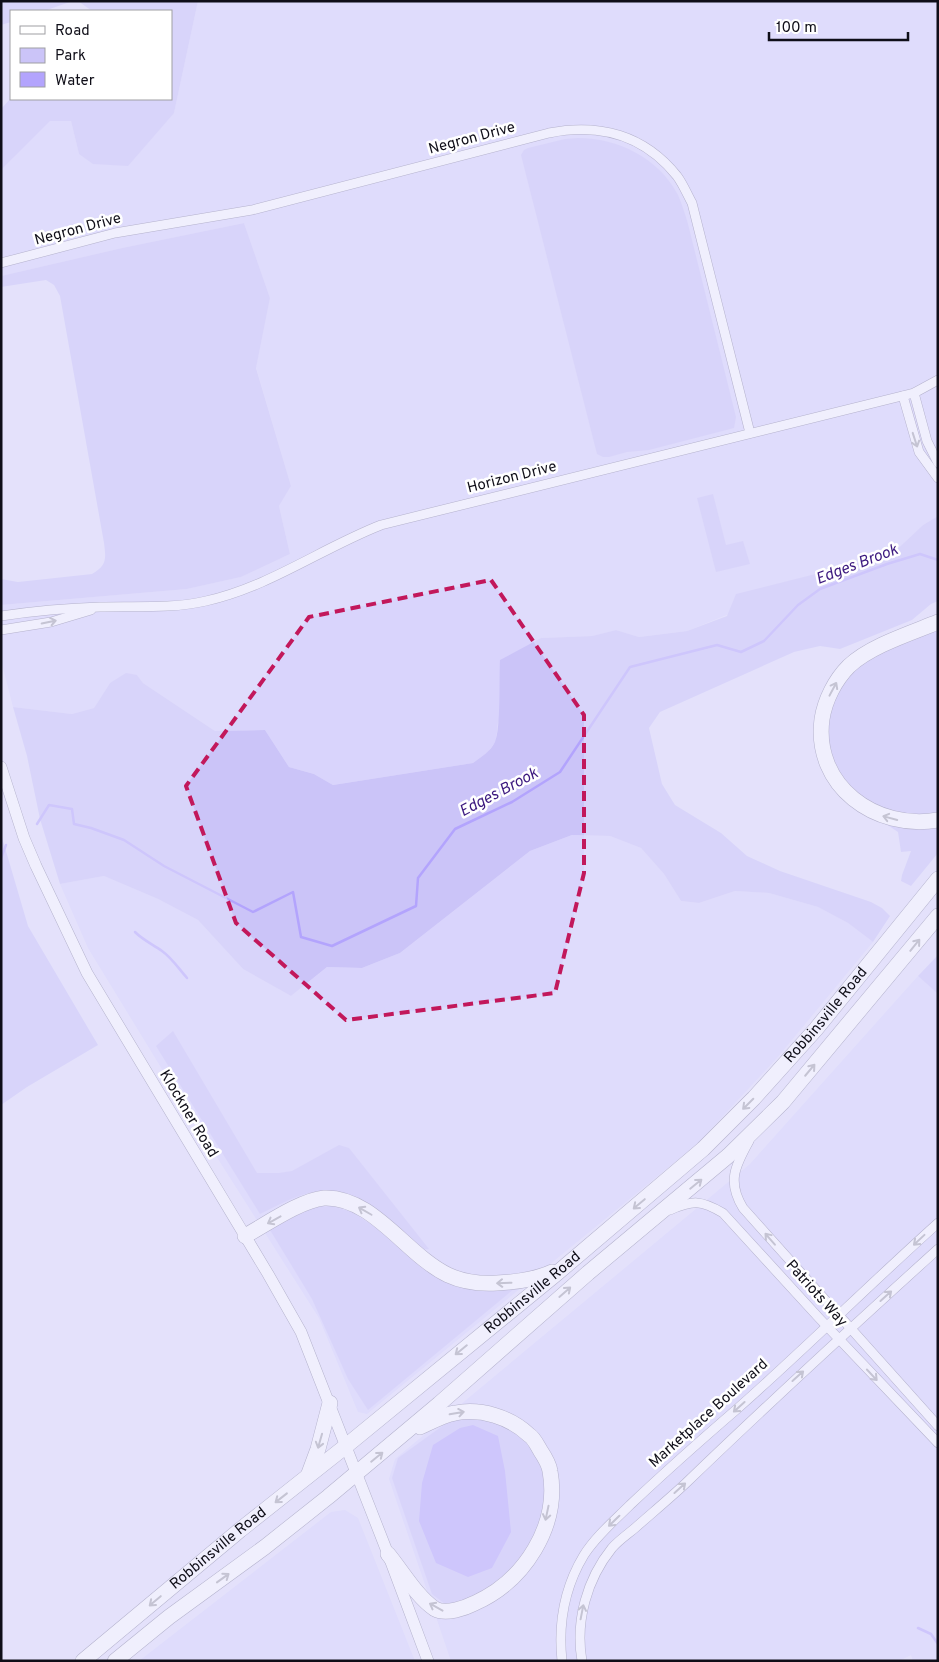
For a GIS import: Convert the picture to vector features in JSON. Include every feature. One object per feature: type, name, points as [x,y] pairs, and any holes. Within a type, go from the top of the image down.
[{"type":"highway","points":[[938,622],[870,651],[849,666],[840,676],[828,698],[824,710],[822,739],[829,766],[835,778],[844,791],[864,807],[895,819],[923,822],[938,820]]},
{"type":"highway","name":"Robbinsville Road","points":[[83,1661],[240,1530],[346,1446],[567,1264],[702,1149],[754,1098],[816,1029],[938,879]]},
{"type":"highway","name":"Robbinsville Road","points":[[115,1661],[265,1547],[357,1473],[524,1328],[702,1179],[783,1102],[938,916]]},
{"type":"highway","points":[[245,1236],[302,1204],[323,1198],[346,1201],[369,1212],[425,1261],[449,1276],[477,1284],[514,1282],[544,1276],[567,1264]]},
{"type":"highway","points":[[307,1477],[318,1449],[330,1403]]},
{"type":"highway","points":[[388,1554],[422,1596],[436,1609],[444,1611],[465,1608],[487,1598],[517,1574],[542,1537],[551,1488],[550,1469],[530,1435],[508,1421],[488,1413],[454,1413],[437,1419],[397,1440]]},
{"type":"main road","name":"Klockner Road","points":[[1,767],[24,838],[79,957],[122,1034],[301,1332],[428,1661]]},
{"type":"street","name":"Negron Drive","points":[[1,264],[115,233],[252,210],[549,133],[578,128],[616,133],[631,140],[662,161],[678,177],[692,203],[750,433]]},
{"type":"street","name":"Horizon Drive","points":[[1,616],[98,607],[181,606],[224,597],[252,587],[355,535],[381,525],[903,396],[914,393],[938,380]]},
{"type":"street","points":[[914,393],[927,441],[938,463]]},
{"type":"street","points":[[903,396],[919,452],[938,478]]},
{"type":"street","name":"Horizon Drive","points":[[1,630],[50,622],[98,607]]},
{"type":"street","name":"Patriots Way","points":[[757,1128],[735,1170],[734,1188],[743,1208],[938,1426]]},
{"type":"street","name":"Patriots Way","points":[[658,1215],[687,1203],[698,1202],[709,1205],[724,1213],[826,1326],[938,1443]]},
{"type":"street","name":"Marketplace Boulevard","points":[[562,1661],[562,1613],[566,1595],[572,1578],[585,1555],[598,1538],[637,1499],[938,1223]]},
{"type":"street","points":[[582,1661],[580,1623],[584,1602],[596,1574],[613,1547],[684,1484],[749,1421],[938,1249]]},
{"type":"highlighted area","points":[[491,580],[584,715],[584,873],[555,993],[346,1020],[236,923],[186,786],[309,617]]},
{"type":"shaded area","points":[[198,1],[938,1],[938,516],[923,525],[891,555],[837,570],[687,631],[639,637],[616,630],[592,636],[541,638],[498,723],[496,741],[488,752],[473,763],[333,785],[314,774],[289,767],[265,730],[215,731],[143,683],[137,675],[110,683],[94,708],[72,714],[13,707],[1,660],[1,605],[187,589],[241,577],[290,554],[279,506],[291,486],[256,367],[270,298],[244,223],[122,248],[1,276],[1,170],[49,121],[71,121],[79,154],[174,113]]},
{"type":"shaded area","points":[[572,835],[610,836],[641,848],[664,874],[681,901],[699,903],[735,891],[769,893],[818,907],[848,923],[873,942],[777,1058],[698,1143],[367,1414],[358,1412],[319,1318],[190,1115],[88,948],[60,884],[104,876],[158,899],[198,920],[243,969],[291,996],[327,967],[362,968],[400,953],[530,851]]},
{"type":"shaded area","points":[[918,976],[938,994],[938,1661],[913,1661],[911,1655],[899,1661],[451,1661],[389,1479],[395,1459],[750,1164]]},
{"type":"shaded area","points":[[345,1510],[358,1518],[415,1661],[139,1661],[331,1512]]},
{"type":"green space","points":[[1,1],[73,1],[47,10],[10,10],[10,22],[1,25]]},
{"type":"green space","points":[[78,1],[198,1],[174,113],[128,166],[93,164],[79,154],[71,121],[50,121],[1,170],[1,109],[10,99],[172,100],[172,10],[91,10]]},
{"type":"green space","points":[[578,138],[608,142],[636,153],[660,170],[678,195],[688,224],[736,417],[734,428],[649,450],[627,452],[609,457],[597,454],[521,155],[528,148],[565,139]]},
{"type":"green space","points":[[244,223],[270,298],[256,368],[291,486],[279,506],[290,554],[241,577],[187,589],[1,605],[1,579],[18,582],[92,574],[103,564],[105,553],[60,296],[54,285],[46,280],[1,287],[1,276],[122,248]]},
{"type":"green space","points":[[713,494],[726,545],[743,541],[750,564],[716,572],[697,498]]},
{"type":"green space","points":[[938,516],[938,601],[931,604],[912,620],[840,649],[820,646],[794,652],[660,712],[649,728],[662,784],[675,805],[721,833],[747,856],[780,871],[871,902],[882,908],[890,916],[873,942],[848,923],[818,907],[769,893],[735,891],[699,903],[681,901],[664,874],[641,848],[610,836],[572,835],[530,851],[400,953],[362,968],[327,967],[291,996],[243,969],[198,920],[158,899],[104,876],[60,884],[40,819],[27,756],[13,707],[72,714],[94,708],[110,683],[126,673],[137,675],[143,683],[215,731],[265,730],[289,767],[314,774],[333,785],[473,763],[491,749],[497,735],[500,660],[541,638],[592,636],[616,630],[639,637],[687,631],[727,616],[736,594],[891,555],[923,525]]},
{"type":"green space","points":[[938,628],[938,814],[898,814],[862,798],[839,774],[828,747],[827,732],[832,703],[849,674],[874,655]]},
{"type":"green space","points":[[880,820],[938,824],[938,853],[911,886],[901,881],[911,851],[901,852],[898,832]]},
{"type":"green space","points":[[1,834],[28,926],[98,1045],[27,1087],[1,1105]]},
{"type":"green space","points":[[938,955],[938,994],[918,976]]},
{"type":"green space","points":[[173,1031],[257,1173],[292,1171],[339,1145],[349,1148],[429,1249],[419,1250],[383,1218],[355,1199],[341,1194],[325,1191],[309,1193],[260,1214],[156,1046]]},
{"type":"green space","points":[[332,1206],[352,1212],[381,1231],[430,1272],[515,1288],[368,1410],[348,1379],[312,1299],[270,1230],[312,1207]]},
{"type":"green space","points":[[481,1417],[514,1431],[534,1451],[546,1478],[543,1514],[527,1551],[498,1585],[464,1602],[445,1604],[432,1594],[392,1478],[398,1458],[452,1419]]},
{"type":"water","points":[[473,1425],[498,1436],[505,1471],[511,1532],[492,1568],[468,1577],[436,1563],[419,1521],[422,1483],[433,1445],[460,1428]]},
{"type":"waterway","name":"Edges Brook","points":[[37,824],[49,805],[72,809],[74,824],[124,840],[164,866],[253,912],[293,892],[301,937],[332,946],[416,906],[418,878],[455,829],[512,802],[560,772],[630,667],[717,645],[741,652],[764,641],[798,605],[820,589],[920,554],[938,560]]},
{"type":"waterway","name":"Edges Brook","points":[[1,858],[6,845]]},
{"type":"waterway","name":"Edges Brook","points":[[1,888],[1,893]]},
{"type":"waterway","points":[[135,932],[166,954],[187,978]]},
{"type":"waterway","points":[[918,1628],[931,1634],[938,1644]]}]
